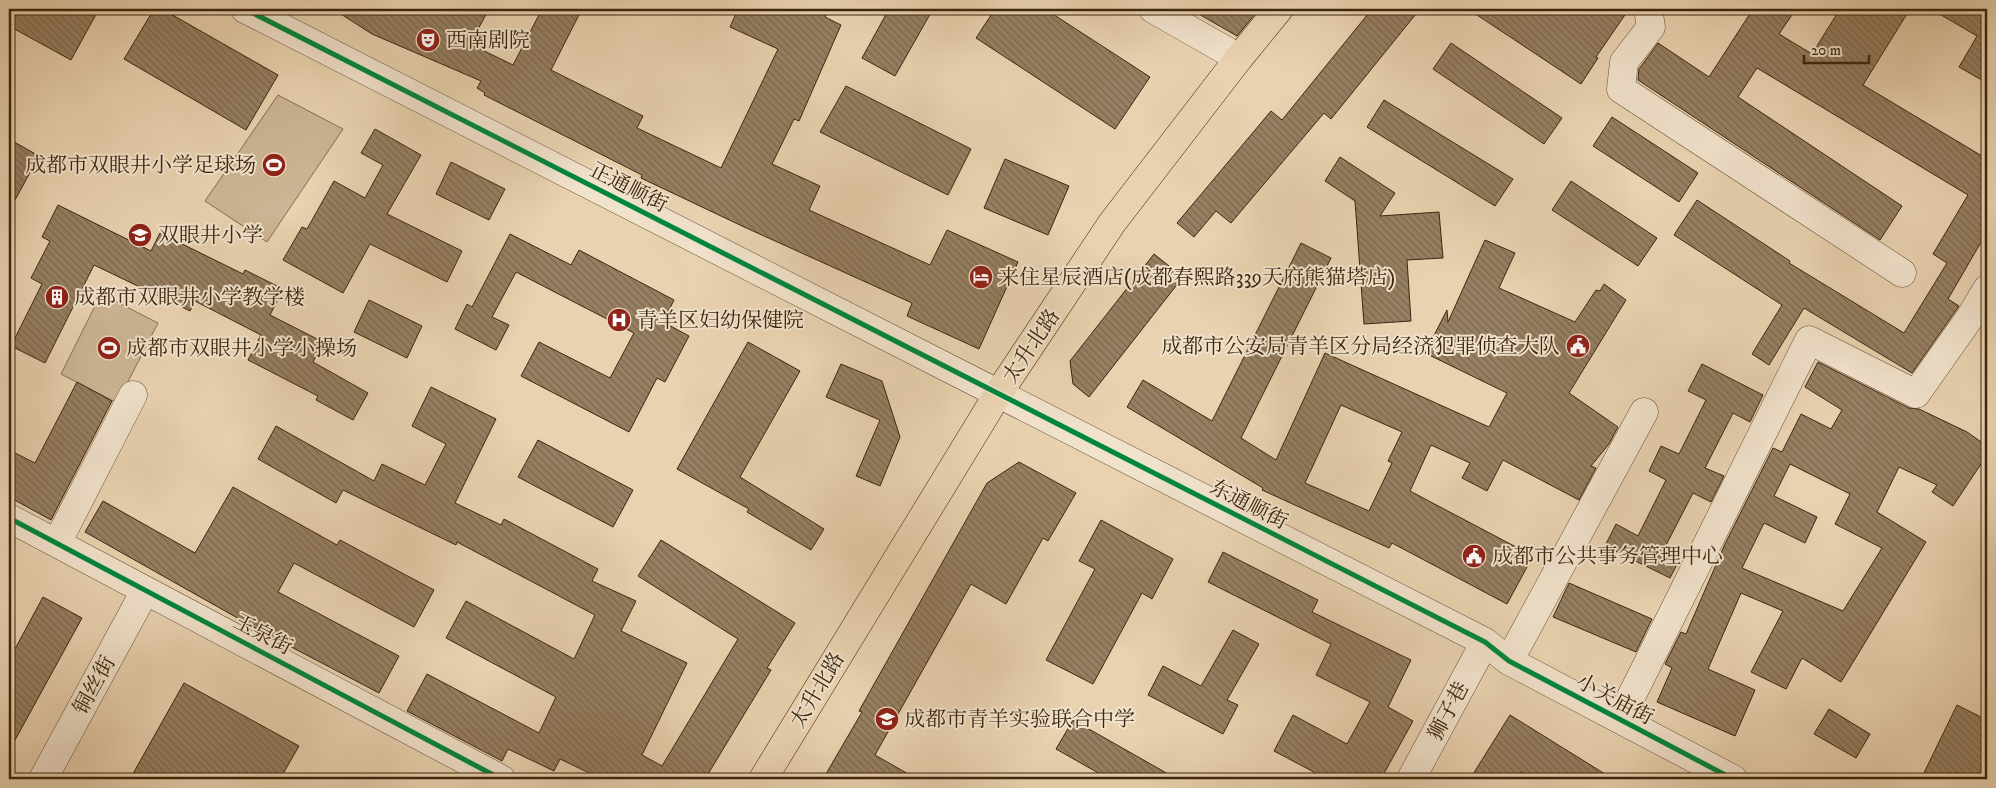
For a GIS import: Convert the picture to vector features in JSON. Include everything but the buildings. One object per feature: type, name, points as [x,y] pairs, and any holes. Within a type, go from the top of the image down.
[{"type":"main road","name":"太升北路","points":[[763,779],[998,394],[1112,223],[1279,9]]},
{"type":"street","name":"正通顺街","points":[[245,9],[998,394]]},
{"type":"street","points":[[1153,9],[1239,58]]},
{"type":"street","points":[[1648,9],[1651,27],[1624,62],[1621,89],[1902,273]]},
{"type":"street","points":[[1620,720],[1809,340],[1916,394],[1971,316],[1987,289]]},
{"type":"street","name":"东通顺街","points":[[998,394],[1485,642]]},
{"type":"street","points":[[56,543],[133,395]]},
{"type":"street","points":[[1509,661],[1644,412]]},
{"type":"street","name":"玉泉街","points":[[9,518],[501,779]]},
{"type":"street","name":"铜丝街","points":[[43,779],[146,590]]},
{"type":"street","name":"小关庙街","points":[[1485,642],[1509,661],[1733,779]]},
{"type":"street","name":"狮子巷","points":[[1411,779],[1485,642]]},
{"type":"shaded area","name":"成都市双眼井小学足球场","points":[[278,95],[343,129],[267,242],[205,201]]},
{"type":"shaded area","name":"成都市双眼井小学小操场","points":[[111,299],[158,323],[117,403],[61,374],[95,306]]},
{"type":"cycle path","points":[[245,9],[1485,642],[1509,661],[1733,779]]},
{"type":"cycle path","points":[[9,518],[501,779]]},
{"type":"place","name":"西南剧院","points":[[428,40]]},
{"type":"place","name":"成都市双眼井小学足球场","points":[[274,165]]},
{"type":"place","name":"双眼井小学","points":[[140,235]]},
{"type":"place","name":"来住星辰酒店(成都春熙路339天府熊猫塔店)","points":[[981,277]]},
{"type":"place","name":"成都市双眼井小学教学楼","points":[[57,297]]},
{"type":"place","name":"青羊区妇幼保健院","points":[[619,320]]},
{"type":"place","name":"成都市公安局青羊区分局经济犯罪侦查大队","points":[[1578,346]]},
{"type":"place","name":"成都市双眼井小学小操场","points":[[109,348]]},
{"type":"place","name":"成都市公共事务管理中心","points":[[1474,556]]},
{"type":"place","name":"成都市青羊实验联合中学","points":[[887,719]]}]
